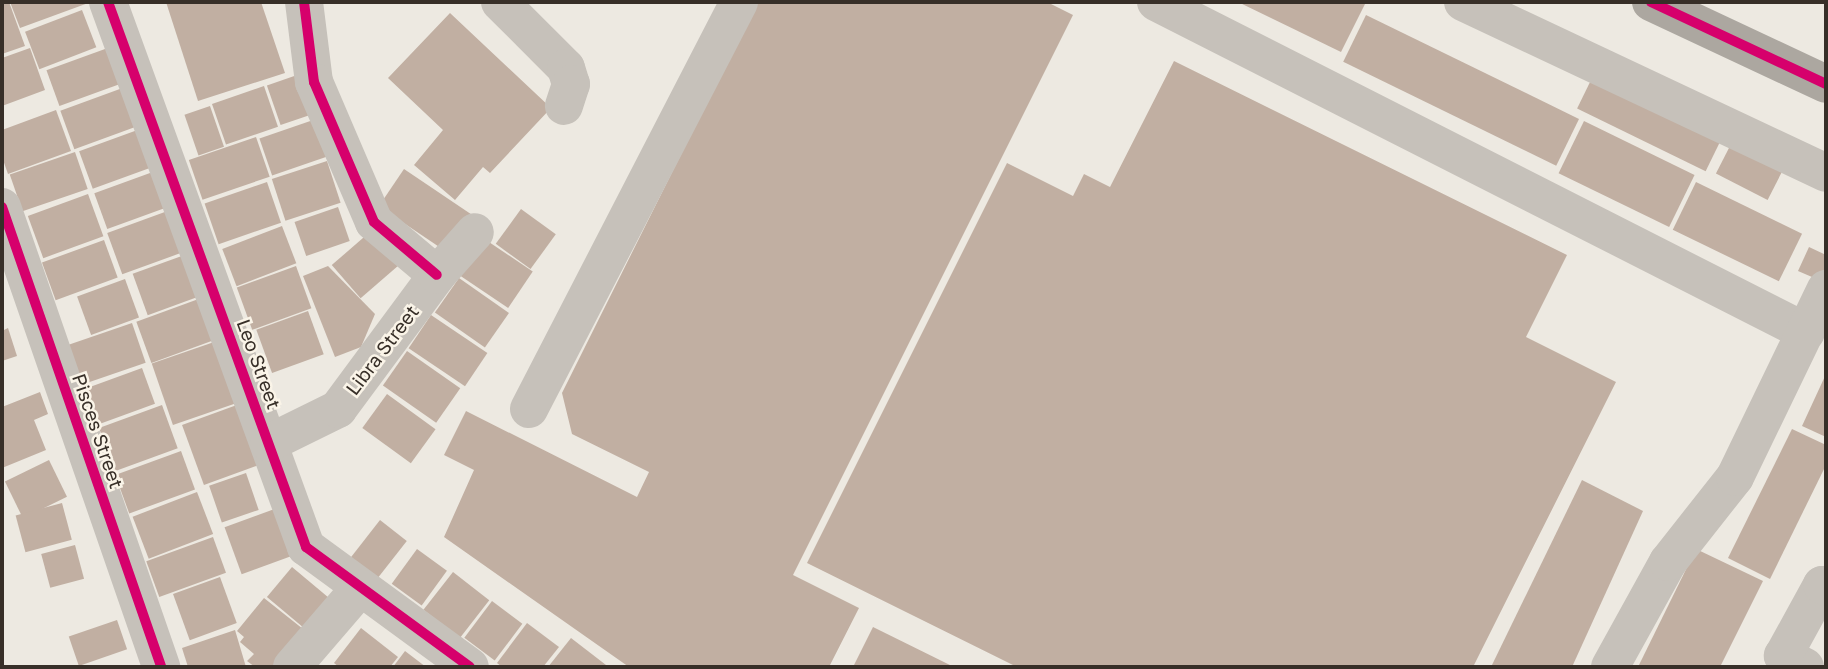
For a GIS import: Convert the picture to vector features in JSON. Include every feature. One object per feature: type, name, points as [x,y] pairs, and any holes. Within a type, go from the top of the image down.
[{"type":"highway","points":[[1651,2],[1826,84]]},
{"type":"street","name":"Leo Street","points":[[108,2],[306,547],[470,667]]},
{"type":"street","points":[[304,2],[314,82],[374,222],[437,275]]},
{"type":"street","points":[[499,2],[566,68],[571,84],[564,106]]},
{"type":"street","points":[[530,409],[739,2]]},
{"type":"street","points":[[1156,2],[1806,332]]},
{"type":"street","points":[[1463,2],[1826,173]]},
{"type":"street","name":"Pisces Street","points":[[2,207],[161,667]]},
{"type":"street","name":"Libra Street","points":[[269,443],[338,409],[437,275],[475,232]]},
{"type":"street","points":[[1610,667],[1668,562],[1735,477],[1826,289]]},
{"type":"street","points":[[1805,667],[1783,656],[1822,585],[1826,587]]},
{"type":"street","points":[[292,667],[360,588]]},
{"type":"building","points":[[2,2],[9,2],[25,46],[2,54]]},
{"type":"building","points":[[10,2],[91,2],[20,28]]},
{"type":"building","points":[[166,2],[261,2],[285,73],[198,101]]},
{"type":"building","points":[[757,2],[1047,2],[1073,15],[793,575],[859,608],[829,667],[629,667],[444,537],[474,470],[444,455],[466,411],[637,497],[649,472],[572,434],[562,393]]},
{"type":"building","points":[[1238,2],[1360,2],[1365,4],[1341,52]]},
{"type":"building","points":[[82,10],[96,47],[39,69],[25,32]]},
{"type":"building","points":[[450,13],[551,108],[490,173],[483,167],[455,200],[414,165],[443,130],[388,78]]},
{"type":"building","points":[[1366,15],[1579,119],[1556,166],[1343,62]]},
{"type":"building","points":[[116,45],[129,81],[59,106],[46,70]]},
{"type":"building","points":[[30,48],[45,90],[2,106],[2,58]]},
{"type":"building","points":[[1174,61],[1567,255],[1526,337],[1616,382],[1473,667],[1017,667],[807,563],[1007,163],[1073,196],[1084,174],[1110,187]]},
{"type":"building","points":[[300,74],[314,114],[281,125],[267,85]]},
{"type":"building","points":[[1592,78],[1721,141],[1706,171],[1577,109]]},
{"type":"building","points":[[128,86],[142,125],[74,149],[60,111]]},
{"type":"building","points":[[264,86],[278,127],[226,145],[212,104]]},
{"type":"building","points":[[210,106],[224,147],[198,155],[184,115]]},
{"type":"building","points":[[56,110],[71,151],[8,174],[2,157],[2,130]]},
{"type":"building","points":[[319,118],[332,155],[272,175],[259,139]]},
{"type":"building","points":[[1584,121],[1695,175],[1669,227],[1559,173]]},
{"type":"building","points":[[143,128],[157,166],[93,189],[79,151]]},
{"type":"building","points":[[256,137],[270,177],[203,200],[189,160]]},
{"type":"building","points":[[1730,146],[1782,172],[1768,200],[1716,174]]},
{"type":"building","points":[[75,152],[88,189],[22,211],[10,174]]},
{"type":"building","points":[[327,161],[341,203],[285,221],[272,179]]},
{"type":"building","points":[[161,169],[174,205],[107,229],[94,193]]},
{"type":"building","points":[[404,169],[471,214],[446,252],[379,206]]},
{"type":"building","points":[[267,182],[281,223],[219,244],[205,203]]},
{"type":"building","points":[[1696,182],[1802,234],[1779,281],[1673,230]]},
{"type":"building","points":[[88,194],[103,236],[43,258],[28,216]]},
{"type":"building","points":[[338,207],[350,241],[306,256],[295,222]]},
{"type":"building","points":[[173,209],[188,250],[122,274],[107,233]]},
{"type":"building","points":[[521,209],[556,234],[531,269],[496,244]]},
{"type":"building","points":[[282,226],[296,263],[237,286],[222,249]]},
{"type":"building","points":[[371,231],[400,264],[361,298],[332,265]]},
{"type":"building","points":[[483,238],[533,272],[508,308],[458,274]]},
{"type":"building","points":[[104,240],[118,278],[56,300],[42,263]]},
{"type":"building","points":[[1809,247],[1826,255],[1826,283],[1798,271]]},
{"type":"building","points":[[190,253],[205,294],[148,315],[133,274]]},
{"type":"building","points":[[296,266],[311,308],[252,330],[237,288]]},
{"type":"building","points":[[328,266],[375,314],[361,347],[335,357],[303,276]]},
{"type":"building","points":[[459,278],[509,313],[485,347],[435,312]]},
{"type":"building","points":[[125,279],[139,318],[91,335],[77,296]]},
{"type":"building","points":[[204,297],[219,338],[151,363],[136,322]]},
{"type":"building","points":[[308,311],[324,354],[272,373],[256,330]]},
{"type":"building","points":[[431,315],[487,353],[465,386],[409,348]]},
{"type":"building","points":[[132,323],[146,363],[82,385],[69,345]]},
{"type":"building","points":[[8,328],[17,356],[2,361],[2,331]]},
{"type":"building","points":[[217,341],[238,402],[173,425],[152,363]]},
{"type":"building","points":[[407,351],[460,388],[436,423],[383,385]]},
{"type":"building","points":[[142,368],[155,404],[97,425],[84,389]]},
{"type":"building","points":[[1826,374],[1826,437],[1802,426]]},
{"type":"building","points":[[40,392],[48,414],[34,420],[46,450],[2,468],[2,407]]},
{"type":"building","points":[[387,394],[436,429],[411,463],[362,428]]},
{"type":"building","points":[[245,402],[267,462],[204,485],[182,425]]},
{"type":"building","points":[[162,405],[178,448],[115,471],[99,428]]},
{"type":"building","points":[[1792,429],[1826,445],[1826,465],[1770,579],[1728,558]]},
{"type":"building","points":[[181,451],[195,490],[129,513],[115,475]]},
{"type":"building","points":[[49,460],[67,497],[23,518],[5,481]]},
{"type":"building","points":[[246,473],[259,510],[222,523],[209,486]]},
{"type":"building","points":[[1582,480],[1643,511],[1572,667],[1491,667]]},
{"type":"building","points":[[197,492],[213,534],[149,559],[133,517]]},
{"type":"building","points":[[62,503],[72,540],[25,552],[16,515]]},
{"type":"building","points":[[280,507],[297,554],[242,574],[225,527]]},
{"type":"building","points":[[380,520],[407,541],[376,580],[349,559]]},
{"type":"building","points":[[213,537],[226,573],[159,597],[146,561]]},
{"type":"building","points":[[75,545],[84,579],[50,588],[41,554]]},
{"type":"building","points":[[417,549],[447,571],[422,606],[392,584]]},
{"type":"building","points":[[1696,549],[1763,581],[1720,667],[1638,667]]},
{"type":"building","points":[[292,567],[334,602],[309,632],[267,597]]},
{"type":"building","points":[[453,572],[489,600],[460,638],[423,610]]},
{"type":"building","points":[[220,577],[237,623],[190,640],[173,594]]},
{"type":"building","points":[[264,598],[303,629],[272,667],[255,667],[247,661],[254,654],[240,642],[244,637],[237,631]]},
{"type":"building","points":[[492,601],[522,624],[495,661],[464,638]]},
{"type":"building","points":[[117,620],[127,649],[79,666],[69,637]]},
{"type":"building","points":[[527,623],[559,647],[543,667],[502,667],[497,663]]},
{"type":"building","points":[[873,627],[954,667],[853,667]]},
{"type":"building","points":[[361,628],[398,657],[390,667],[339,667],[334,663]]},
{"type":"building","points":[[235,630],[246,667],[188,667],[182,648]]},
{"type":"building","points":[[571,638],[606,665],[548,667]]},
{"type":"building","points":[[405,651],[426,667],[393,667]]},
{"type":"cycle path","points":[[108,2],[306,547],[470,667]]},
{"type":"cycle path","points":[[304,2],[314,82],[374,222],[437,275]]},
{"type":"cycle path","points":[[1651,2],[1826,84]]},
{"type":"cycle path","points":[[2,207],[161,667]]}]
